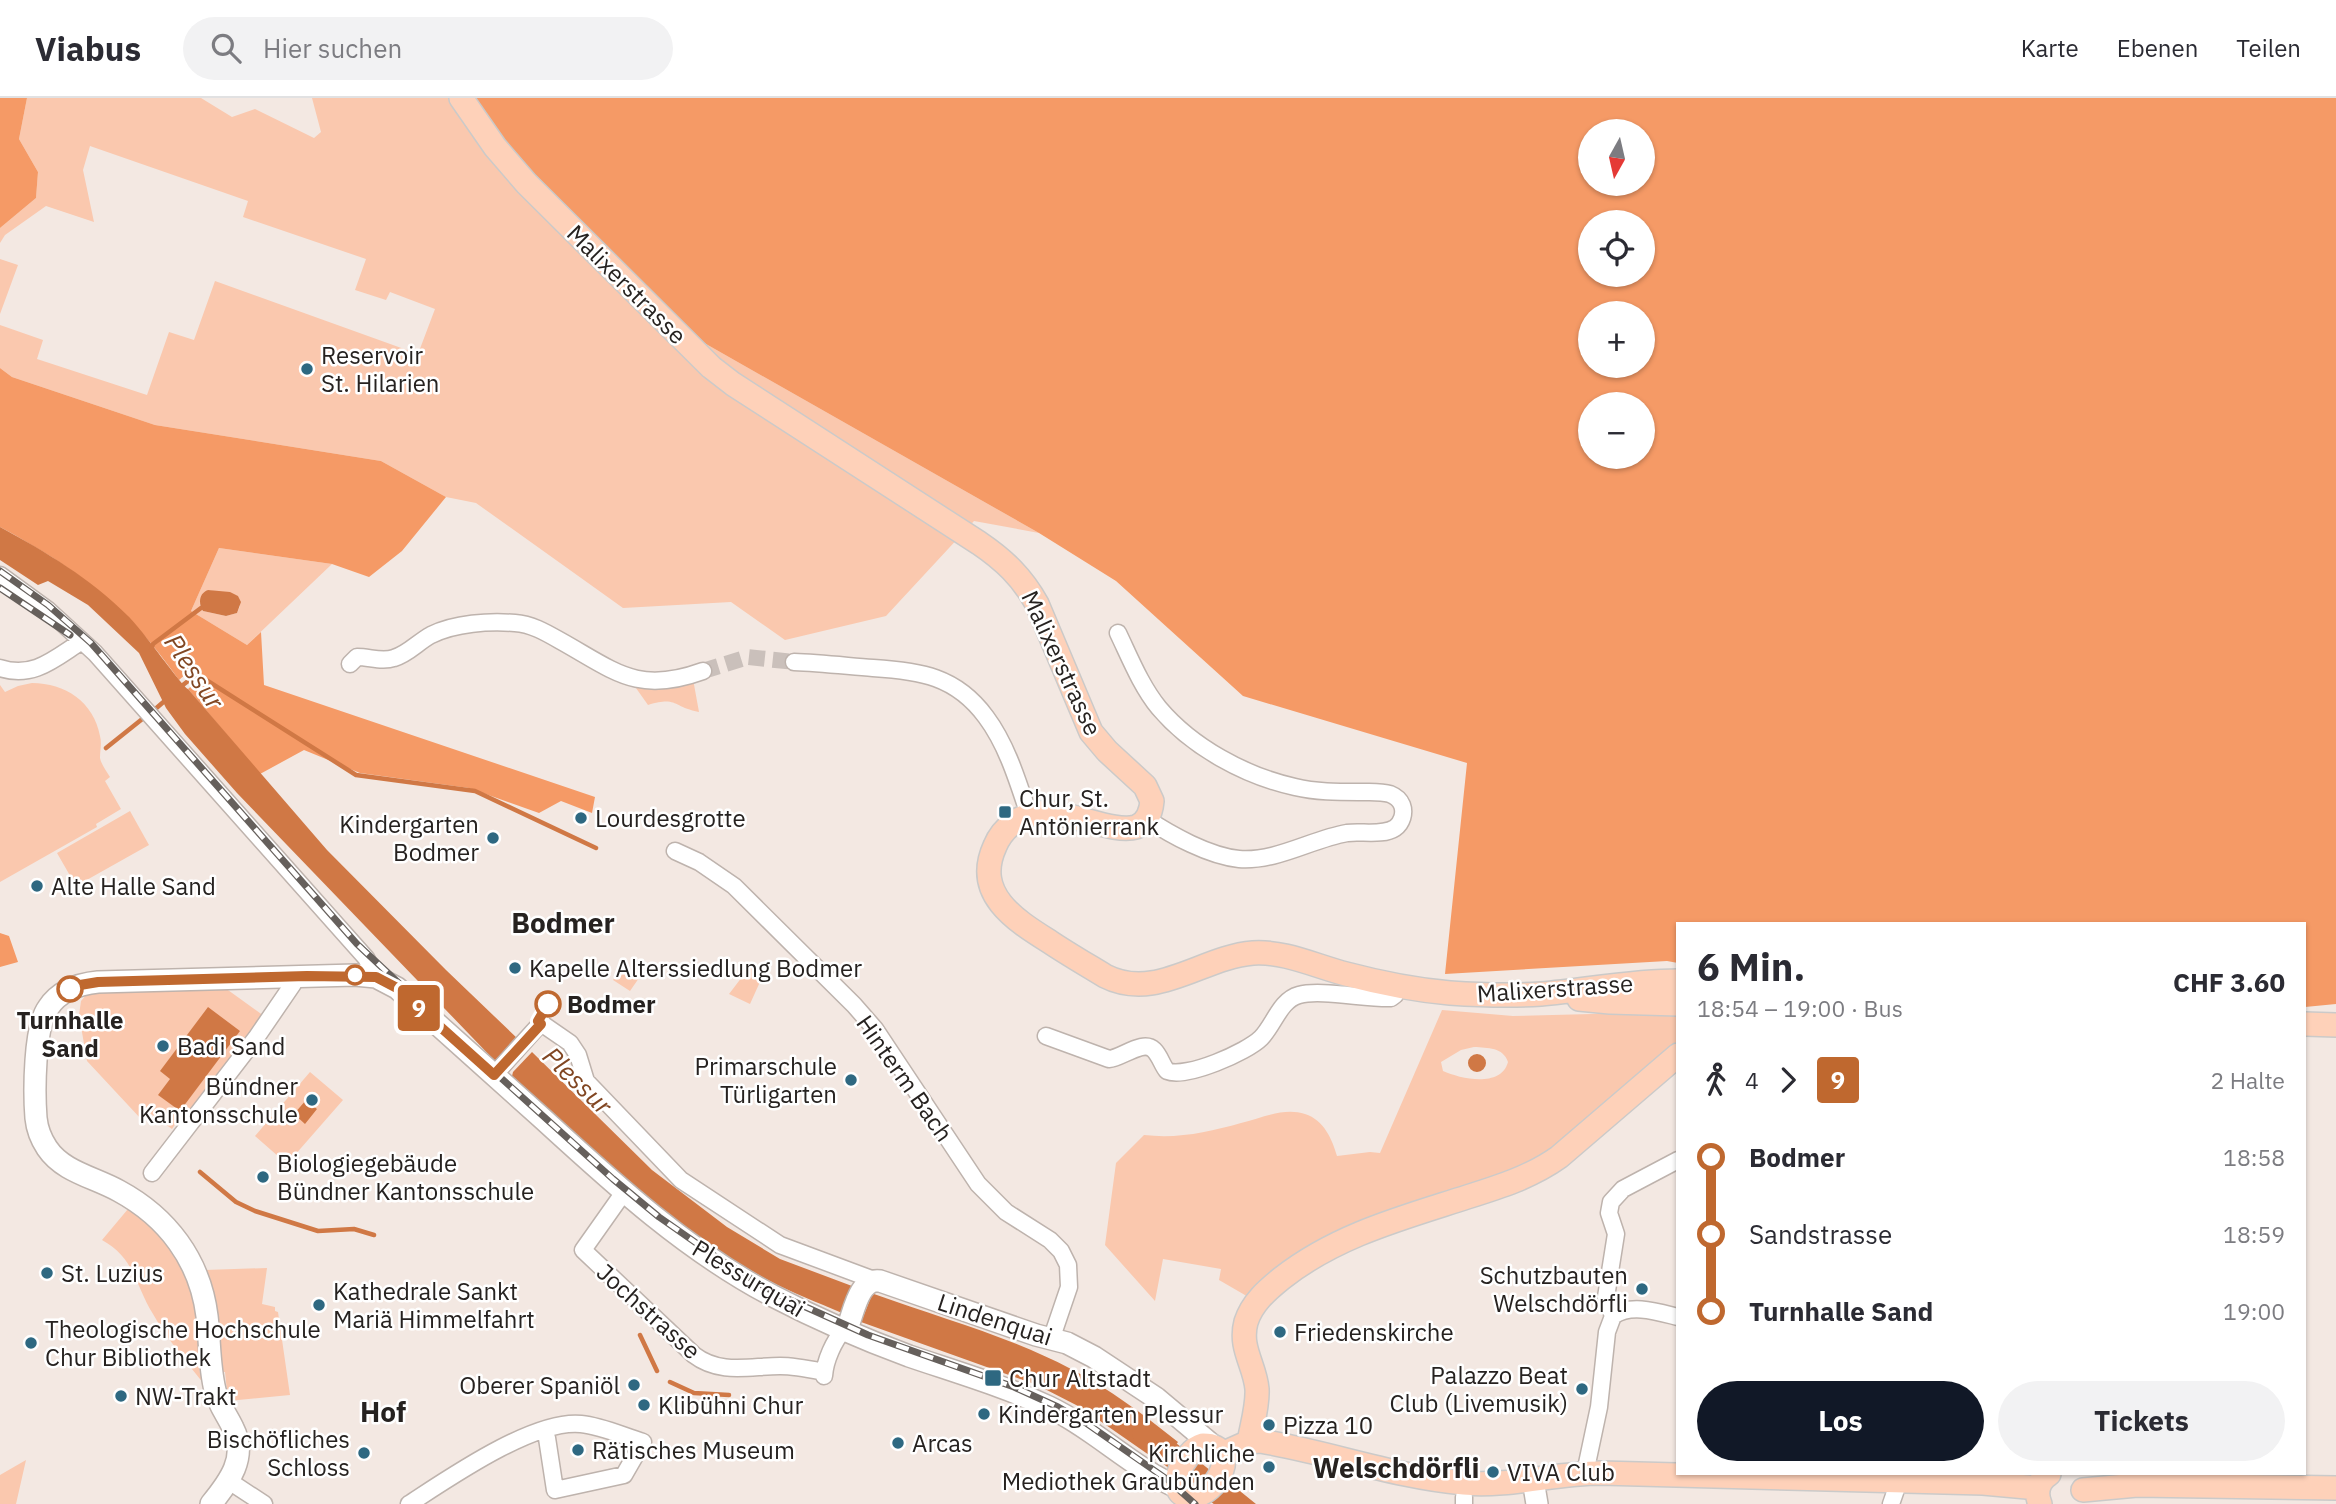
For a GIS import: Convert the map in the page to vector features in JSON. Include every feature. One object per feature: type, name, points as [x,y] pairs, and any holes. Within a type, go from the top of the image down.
[{"type":"main road","name":"Malixerstrasse","points":[[461,98],[495,148],[526,183],[711,367],[733,384],[973,538],[1013,569],[1037,604],[1091,732],[1149,791],[1152,807],[1147,819]]},
{"type":"main road","points":[[1028,815],[1058,813],[1128,828],[1147,819]]},
{"type":"main road","name":"Malixerstrasse","points":[[1028,815],[1007,827],[994,848],[989,872],[995,895],[1013,917],[1111,979],[1130,985],[1151,984],[1238,956],[1266,953],[1283,955],[1345,974],[1398,986],[1488,995],[1541,994],[1676,981]]},
{"type":"main road","points":[[211,1504],[238,1491],[238,1444],[216,1395],[204,1296],[182,1246],[151,1212],[112,1187],[82,1175],[61,1162],[52,1155],[41,1137],[36,1117],[38,1037],[41,1020],[48,1006],[60,995],[80,985],[98,982],[294,976],[376,977]]},
{"type":"main road","name":"Plessurquai","points":[[376,977],[397,988],[498,1071],[624,1192],[684,1240],[737,1275],[787,1303],[848,1324],[908,1355],[1049,1407],[1083,1426],[1152,1474],[1194,1493]]},
{"type":"main road","points":[[1541,994],[1600,1002],[1676,1004]]},
{"type":"main road","points":[[2306,1024],[2336,1025]]},
{"type":"main road","points":[[1249,1442],[1257,1390],[1245,1352],[1244,1334],[1251,1310],[1271,1287],[1309,1258],[1352,1236],[1507,1184],[1541,1169],[1559,1157],[1676,1057]]},
{"type":"main road","points":[[848,1324],[868,1285]]},
{"type":"main road","name":"Lindenquai","points":[[868,1285],[1036,1335],[1052,1337],[1085,1352],[1172,1410],[1211,1456]]},
{"type":"main road","points":[[1211,1456],[1209,1489],[1194,1493],[1183,1461],[1211,1456],[1249,1442],[1265,1442],[1441,1480],[1493,1484],[1585,1473],[1676,1474]]},
{"type":"main road","points":[[1714,1475],[1907,1478],[2042,1488]]},
{"type":"main road","points":[[1533,1480],[1537,1504]]},
{"type":"main road","points":[[2078,1489],[2272,1480],[2336,1488]]},
{"type":"street","points":[[0,575],[48,610],[82,641],[366,958],[376,977]]},
{"type":"street","points":[[351,664],[357,657],[394,658],[430,635],[449,629],[485,623],[513,623],[542,630],[619,673],[639,680],[668,682],[703,671]]},
{"type":"street","points":[[1118,633],[1136,672],[1159,707],[1177,727],[1208,750],[1266,778],[1297,788],[1391,794],[1402,804],[1403,814],[1400,823],[1391,830],[1335,836],[1265,857],[1248,859],[1230,858],[1214,853],[1147,819]]},
{"type":"street","points":[[0,668],[19,672],[31,671],[82,641]]},
{"type":"street","points":[[793,662],[911,670],[954,686],[976,705],[993,727],[1008,758],[1028,815]]},
{"type":"street","name":"Hinterm Bach","points":[[675,851],[704,865],[734,886],[854,1005],[875,1030],[978,1184],[1006,1212],[1050,1240],[1061,1251],[1068,1265],[1069,1287],[1052,1337]]},
{"type":"street","points":[[152,1173],[256,1038],[293,984],[294,976]]},
{"type":"street","points":[[1046,1036],[1109,1059],[1148,1047],[1155,1051],[1167,1070],[1181,1073],[1246,1050],[1264,1035],[1284,1005],[1297,996],[1312,994],[1391,998],[1398,986]]},
{"type":"street","points":[[498,1071],[541,1024],[570,1043],[576,1050],[586,1081],[681,1180],[780,1245],[868,1285]]},
{"type":"street","points":[[1585,1473],[1598,1407],[1608,1332],[1613,1316],[1606,1297],[1616,1234],[1609,1213],[1611,1202],[1623,1189],[1676,1161]]},
{"type":"street","name":"Jochstrasse","points":[[624,1192],[583,1250],[694,1355],[709,1364],[728,1368],[785,1367],[824,1374],[839,1335],[848,1324]]},
{"type":"street","points":[[1613,1316],[1633,1309],[1676,1317]]},
{"type":"street","points":[[409,1504],[453,1475],[530,1434],[566,1424],[595,1426],[643,1442],[624,1475],[555,1490],[547,1438]]},
{"type":"street","points":[[464,1481],[547,1438],[595,1426]]},
{"type":"street","points":[[1891,1504],[1907,1478]]},
{"type":"street","points":[[238,1491],[264,1504]]},
{"type":"shaded area","points":[[0,98],[27,98],[19,139],[38,172],[36,198],[0,228]]},
{"type":"shaded area","points":[[27,98],[201,98],[232,117],[255,109],[314,138],[321,132],[312,98],[475,98],[511,149],[699,340],[1039,533],[974,521],[886,616],[785,640],[731,602],[623,608],[476,503],[446,497],[381,461],[155,425],[12,377],[0,368],[0,325],[43,340],[37,359],[147,395],[169,332],[194,340],[215,281],[418,354],[435,309],[390,292],[386,300],[355,290],[366,259],[243,217],[248,201],[90,146],[83,170],[94,222],[46,206],[5,235],[0,243],[0,228],[36,198],[38,172],[19,139]]},
{"type":"shaded area","points":[[475,98],[2336,98],[2336,1004],[2306,1007],[2306,922],[1676,922],[1676,963],[1445,974],[1467,763],[1243,696],[1116,581],[1039,533],[699,340],[594,244],[511,149]]},
{"type":"shaded area","points":[[0,259],[18,265],[0,314]]},
{"type":"shaded area","points":[[0,368],[12,377],[155,425],[381,461],[446,497],[402,551],[369,577],[332,564],[219,548],[191,611],[247,645],[261,632],[264,685],[595,797],[592,813],[561,801],[539,813],[469,788],[360,773],[304,750],[260,774],[188,689],[196,682],[187,673],[179,680],[140,631],[100,592],[54,558],[0,527]]},
{"type":"shaded area","points":[[0,527],[83,578],[134,623],[327,850],[518,1039],[498,1061],[495,1061],[237,793],[185,734],[166,708],[139,653],[88,605],[48,581],[38,585],[0,560]]},
{"type":"shaded area","points":[[219,548],[332,564],[247,645],[191,611]],"holes":[[[208,590],[238,596],[240,606],[237,613],[226,616],[203,611],[200,605]]]},
{"type":"shaded area","points":[[208,590],[230,592],[238,596],[241,602],[237,613],[226,616],[203,611],[200,599]]},
{"type":"shaded area","points":[[693,679],[699,712],[670,702],[648,705],[631,681]]},
{"type":"shaded area","points":[[32,683],[56,686],[85,704],[97,724],[101,739],[100,758],[110,777],[105,781],[121,809],[96,824],[97,827],[0,882],[0,685],[5,692]]},
{"type":"shaded area","points":[[130,811],[149,845],[76,886],[57,853]]},
{"type":"shaded area","points":[[0,933],[9,936],[18,962],[0,967]]},
{"type":"shaded area","points":[[752,964],[764,973],[750,1004],[729,994]]},
{"type":"shaded area","points":[[622,967],[639,978],[630,991],[613,980]]},
{"type":"shaded area","name":"Badi Sand","points":[[221,985],[264,1016],[184,1123],[176,1123],[172,1129],[151,1114],[148,1118],[141,1119],[87,1061],[79,1015],[81,1001],[87,994],[97,990]]},
{"type":"shaded area","points":[[208,1007],[240,1031],[180,1111],[158,1095],[170,1079],[160,1071]]},
{"type":"shaded area","points":[[1442,1010],[1513,1016],[1668,1012],[1676,1016],[1676,1057],[1568,1150],[1368,1229],[1257,1302],[1219,1280],[1221,1269],[1163,1259],[1155,1301],[1105,1245],[1116,1163],[1144,1135],[1193,1134],[1273,1114],[1297,1112],[1312,1117],[1322,1125],[1337,1156],[1380,1153]],"holes":[[[1474,1047],[1503,1053],[1508,1062],[1497,1076],[1470,1079],[1443,1071],[1441,1062],[1461,1050]]]},
{"type":"shaded area","points":[[532,1052],[652,1170],[727,1227],[780,1259],[852,1286],[842,1313],[777,1285],[733,1259],[634,1186],[512,1076]]},
{"type":"shaded area","points":[[1473,1054],[1481,1054],[1486,1063],[1484,1070],[1473,1072],[1468,1067],[1468,1059]]},
{"type":"shaded area","points":[[310,1072],[343,1100],[287,1164],[255,1136]]},
{"type":"shaded area","points":[[306,1100],[317,1109],[305,1124],[294,1114]]},
{"type":"shaded area","points":[[128,1209],[149,1222],[167,1239],[183,1268],[196,1314],[204,1362],[199,1363],[200,1374],[205,1373],[204,1384],[158,1323],[128,1264],[113,1247],[102,1240]]},
{"type":"shaded area","points":[[267,1268],[262,1304],[275,1307],[278,1312],[290,1395],[228,1401],[205,1270]]},
{"type":"shaded area","points":[[874,1294],[999,1337],[1047,1357],[1113,1394],[1178,1442],[1162,1464],[1080,1407],[1037,1385],[861,1322]]},
{"type":"shaded area","points":[[26,1460],[16,1504],[0,1504],[0,1475]]},
{"type":"shaded area","points":[[1230,1483],[1256,1504],[1223,1504]]},
{"type":"waterway","points":[[151,650],[153,644],[201,608]]},
{"type":"waterway","points":[[179,688],[192,678],[203,678],[356,775],[475,791],[596,848]]},
{"type":"waterway","points":[[153,711],[168,698]]},
{"type":"waterway","points":[[106,748],[146,716]]},
{"type":"waterway","points":[[200,1172],[236,1202],[255,1211],[318,1231],[354,1229],[374,1235]]},
{"type":"waterway","points":[[640,1335],[657,1371]]},
{"type":"waterway","points":[[670,1382],[694,1393],[729,1395]]},
{"type":"waterway","name":"Plessur","points":[[1144,1433],[1233,1504]]},
{"type":"tunnel","points":[[703,671],[748,657],[794,662]]},
{"type":"railway","points":[[0,571],[48,605],[91,643],[357,944],[481,1060],[659,1217],[722,1261],[779,1295],[868,1335],[1014,1387],[1058,1407],[1086,1423],[1168,1480],[1195,1504]]},
{"type":"railway","points":[[0,588],[70,635]]},
{"type":"bus line","name":"9","points":[[70,989],[98,982],[355,975],[376,977],[397,988],[494,1075],[541,1024],[538,1021],[548,1004]]},
{"type":"place","name":"Reservoir St. Hilarien","points":[[307,369]]},
{"type":"place","name":"Chur, St. Antönierrank","points":[[1005,812]]},
{"type":"place","name":"Lourdesgrotte","points":[[581,818]]},
{"type":"place","name":"Kindergarten Bodmer","points":[[493,838]]},
{"type":"place","name":"Alte Halle Sand","points":[[37,886]]},
{"type":"place","name":"Kapelle Alterssiedlung Bodmer","points":[[515,968]]},
{"type":"place","name":"Turnhalle Sand","points":[[70,989]]},
{"type":"place","name":"Bodmer","points":[[548,1004]]},
{"type":"place","name":"Badi Sand","points":[[163,1046]]},
{"type":"place","name":"Primarschule Türligarten","points":[[851,1080]]},
{"type":"place","name":"Bündner Kantonsschule","points":[[312,1100]]},
{"type":"place","name":"Biologiegebäude Bündner Kantonsschule","points":[[263,1177]]},
{"type":"place","name":"St. Luzius","points":[[47,1273]]},
{"type":"place","name":"Schutzbauten Welschdörfli","points":[[1642,1289]]},
{"type":"place","name":"Kathedrale Sankt Mariä Himmelfahrt","points":[[319,1305]]},
{"type":"place","name":"Friedenskirche","points":[[1280,1332]]},
{"type":"place","name":"Theologische Hochschule Chur Bibliothek","points":[[31,1343]]},
{"type":"place","name":"Chur Altstadt","points":[[993,1378]]},
{"type":"place","name":"Oberer Spaniöl","points":[[634,1385]]},
{"type":"place","name":"Palazzo Beat Club (Livemusik)","points":[[1582,1389]]},
{"type":"place","name":"NW-Trakt","points":[[121,1396]]},
{"type":"place","name":"Klibühni Chur","points":[[644,1405]]},
{"type":"place","name":"Kindergarten Plessur","points":[[984,1414]]},
{"type":"place","name":"Pizza 10","points":[[1269,1425]]},
{"type":"place","name":"Arcas","points":[[898,1443]]},
{"type":"place","name":"Rätisches Museum","points":[[578,1450]]},
{"type":"place","name":"Bischöfliches Schloss","points":[[364,1453]]},
{"type":"place","name":"Kirchliche Mediothek Graubünden","points":[[1269,1467]]},
{"type":"place","name":"VIVA Club","points":[[1493,1472]]},
{"type":"district","name":"Bodmer","points":[[563,922]]},
{"type":"district","name":"Hof","points":[[383,1411]]},
{"type":"district","name":"Welschdörfli","points":[[1396,1467]]}]
